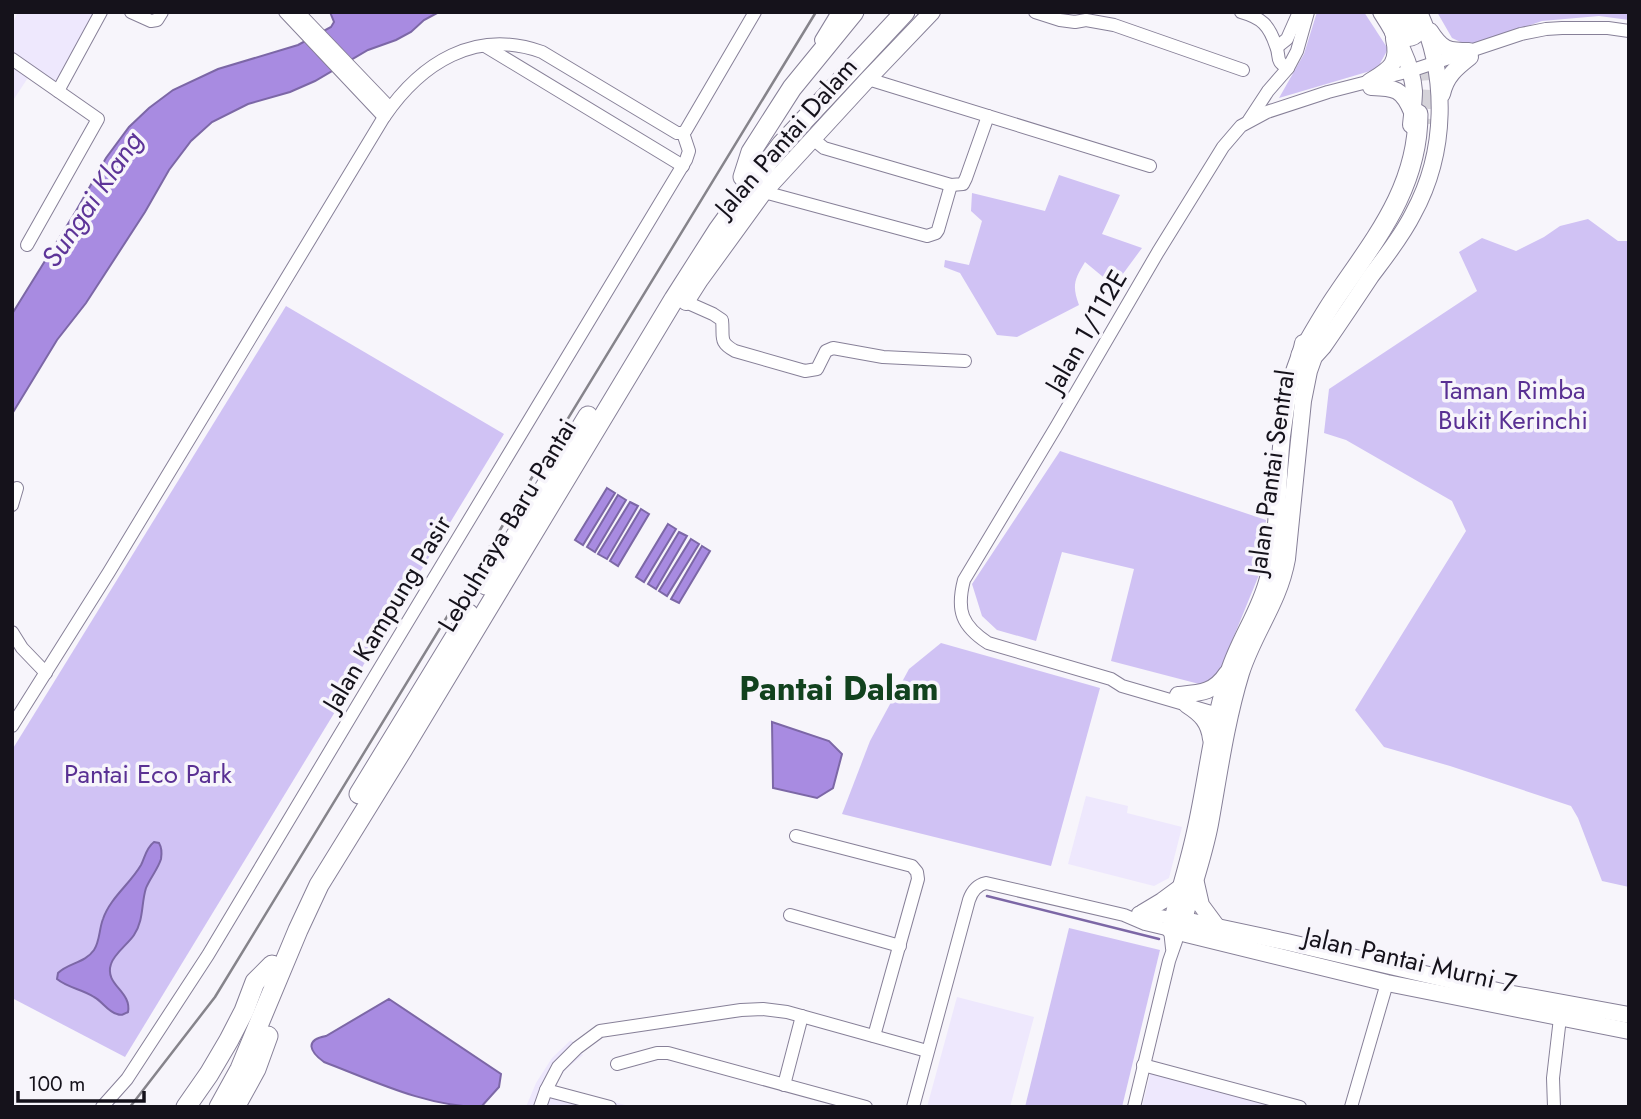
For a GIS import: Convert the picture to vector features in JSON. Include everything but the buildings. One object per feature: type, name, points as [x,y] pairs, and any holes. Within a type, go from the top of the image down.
[{"type":"highway","points":[[743,177],[751,152],[792,88],[853,12]]},
{"type":"highway","name":"Lebuhraya Baru Pantai","points":[[219,1107],[245,1059],[309,880],[615,370],[711,221],[770,141],[889,12]]},
{"type":"highway","name":"Lebuhraya Baru Pantai","points":[[204,1107],[218,1087],[318,886],[403,750],[674,299],[719,230],[781,145],[905,12]]},
{"type":"highway","points":[[1307,356],[1329,307],[1380,234],[1399,198],[1415,149],[1420,117]]},
{"type":"highway","points":[[609,406],[642,366],[686,302]]},
{"type":"highway","points":[[186,1107],[229,1041],[255,982],[276,967]]},
{"type":"highway","points":[[235,1107],[256,1069],[279,1005],[276,967]]},
{"type":"main road","name":"Jalan Pantai Dalam","points":[[686,302],[764,192],[932,12]]},
{"type":"main road","name":"Jalan Pantai Sentral","points":[[1177,925],[1196,877],[1210,827],[1224,742],[1229,670],[1264,594],[1287,559],[1286,475],[1289,392],[1293,375],[1307,356],[1323,347],[1397,241],[1414,213],[1428,177],[1437,142],[1441,103],[1435,65],[1407,19],[1381,12]]},
{"type":"main road","name":"Jalan Pantai Sentral","points":[[1407,19],[1402,49],[1420,117]]},
{"type":"main road","points":[[1370,85],[1393,64],[1396,47],[1407,19],[1445,48],[1470,54]]},
{"type":"main road","points":[[1420,117],[1416,101],[1426,95],[1441,103],[1448,76],[1470,54]]},
{"type":"main road","points":[[1370,85],[1397,90],[1420,117]]},
{"type":"main road","name":"Jalan Pantai Sentral","points":[[1177,925],[1181,887],[1195,832],[1211,745],[1241,671],[1274,603],[1276,576]]},
{"type":"main road","points":[[1183,700],[1215,687],[1229,670]]},
{"type":"main road","points":[[1183,700],[1200,713],[1205,721],[1210,732],[1211,745]]},
{"type":"main road","points":[[1196,877],[1201,905],[1218,928]]},
{"type":"main road","points":[[1142,913],[1181,887]]},
{"type":"main road","name":"Jalan Pantai Murni 7","points":[[1177,925],[1218,928],[1502,992],[1629,1016]]},
{"type":"main road","name":"Jalan Pantai Murni 7","points":[[1177,925],[1387,983],[1629,1031]]},
{"type":"street","points":[[58,91],[101,12]]},
{"type":"street","points":[[131,12],[151,21],[157,20],[162,12]]},
{"type":"street","points":[[285,12],[366,90]]},
{"type":"street","points":[[298,12],[387,113]]},
{"type":"street","points":[[683,133],[755,12]]},
{"type":"street","name":"Jalan Pantai Dalam","points":[[792,88],[838,12]]},
{"type":"street","points":[[1035,12],[1060,20],[1086,20],[1114,25],[1243,70]]},
{"type":"street","points":[[1241,12],[1262,21],[1277,47],[1277,58],[1288,68]]},
{"type":"street","points":[[1277,47],[1287,39],[1299,12]]},
{"type":"street","points":[[1249,121],[1268,91],[1288,68],[1297,51],[1308,12]]},
{"type":"street","name":"Jalan 1/112E","points":[[1183,700],[1122,679],[1111,679],[989,643],[975,635],[966,624],[962,612],[961,590],[964,580],[1209,170],[1234,133],[1267,112],[1301,101],[1336,97],[1562,28],[1629,31]]},
{"type":"street","points":[[12,726],[387,113],[432,65],[455,52],[485,46],[512,44],[542,52],[677,132],[683,133]]},
{"type":"street","points":[[485,46],[683,166],[689,151],[683,133]]},
{"type":"street","points":[[12,59],[98,119],[27,245]]},
{"type":"street","points":[[868,79],[1150,166]]},
{"type":"street","points":[[813,139],[824,148],[951,185],[963,184],[988,116]]},
{"type":"street","name":"Jalan Kampung Pasir","points":[[102,1107],[127,1079],[208,955],[683,166]]},
{"type":"street","points":[[764,192],[927,236],[938,230],[951,185]]},
{"type":"street","points":[[686,302],[722,320],[722,338],[727,347],[805,371],[817,369],[826,351],[833,348],[883,357],[965,361]]},
{"type":"street","points":[[12,505],[18,488]]},
{"type":"street","points":[[12,632],[22,648],[46,673]]},
{"type":"street","points":[[1183,700],[1224,712]]},
{"type":"street","points":[[12,712],[26,703]]},
{"type":"street","points":[[796,836],[912,866],[917,872],[918,879],[874,1036]]},
{"type":"street","points":[[913,1107],[971,894],[977,887],[986,883],[1124,915],[1145,924],[1177,925]]},
{"type":"street","points":[[1124,915],[1142,913],[1177,925]]},
{"type":"street","points":[[790,915],[900,946]]},
{"type":"street","points":[[1134,1107],[1177,925]]},
{"type":"street","points":[[1351,1107],[1387,983]]},
{"type":"street","points":[[540,1107],[558,1068],[577,1048],[600,1031],[741,1010],[763,1009],[802,1016],[927,1051]]},
{"type":"street","points":[[784,1085],[802,1016]]},
{"type":"street","points":[[1554,1107],[1552,1078],[1560,1018]]},
{"type":"street","points":[[617,1064],[657,1053],[667,1053],[866,1107]]},
{"type":"street","points":[[1143,1065],[1300,1107]]},
{"type":"street","points":[[546,1090],[610,1107]]},
{"type":"shaded area","points":[[18,12],[98,12],[57,86],[33,70],[12,102],[12,25]]},
{"type":"shaded area","points":[[1086,796],[1128,806],[1127,813],[1182,827],[1169,878],[1154,886],[1068,864]]},
{"type":"shaded area","points":[[957,997],[1034,1017],[1010,1107],[927,1107]]},
{"type":"shaded area","points":[[571,1040],[583,1055],[560,1076],[556,1087],[633,1107],[526,1107],[536,1083],[552,1058]]},
{"type":"shaded area","points":[[1151,1071],[1287,1107],[1142,1107]]},
{"type":"green space","points":[[1317,12],[1364,12],[1388,49],[1377,69],[1279,98],[1304,54]]},
{"type":"green space","points":[[1437,12],[1629,12],[1629,20],[1599,16],[1542,21],[1469,46],[1452,38]]},
{"type":"green space","points":[[1059,175],[1120,195],[1102,234],[1142,248],[1114,286],[1085,262],[1075,283],[1079,305],[1017,337],[997,335],[960,273],[944,267],[945,260],[969,265],[982,221],[971,211],[972,193],[1045,211]]},
{"type":"green space","name":"Taman Rimba Bukit Kerinchi","points":[[1588,219],[1618,241],[1629,241],[1629,887],[1602,881],[1571,806],[1384,747],[1355,710],[1466,531],[1452,501],[1346,440],[1324,433],[1329,389],[1477,291],[1459,252],[1482,238],[1516,251],[1560,226]]},
{"type":"green space","name":"Pantai Eco Park","points":[[286,306],[504,434],[125,1057],[12,998],[12,750]]},
{"type":"green space","points":[[1060,451],[1266,520],[1261,570],[1218,675],[1203,685],[1111,661],[1134,569],[1062,552],[1036,641],[997,630],[982,616],[972,584]]},
{"type":"green space","points":[[941,643],[1100,688],[1051,866],[842,814],[870,741],[909,669]]},
{"type":"green space","points":[[1069,928],[1160,950],[1122,1107],[1025,1107]]},
{"type":"water","name":"Sungai Klang","points":[[330,12],[439,12],[424,20],[411,32],[368,50],[315,81],[290,92],[248,104],[212,122],[191,141],[169,170],[86,303],[57,340],[12,414],[12,314],[106,158],[129,127],[173,90],[218,69],[298,45],[331,27],[334,22]]},
{"type":"water","points":[[607,488],[615,493],[583,545],[575,540]]},
{"type":"water","points":[[618,495],[626,500],[595,552],[587,547]]},
{"type":"water","points":[[630,502],[638,506],[607,559],[598,554]]},
{"type":"water","points":[[641,509],[649,514],[618,566],[610,561]]},
{"type":"water","points":[[668,524],[676,529],[644,582],[636,577]]},
{"type":"water","points":[[679,532],[687,536],[656,589],[648,584]]},
{"type":"water","points":[[691,539],[699,544],[667,596],[659,591]]},
{"type":"water","points":[[702,546],[710,551],[679,603],[671,599]]},
{"type":"water","points":[[772,722],[829,741],[842,754],[833,788],[817,798],[773,788]]},
{"type":"water","points":[[154,842],[160,845],[161,859],[146,888],[139,924],[134,935],[111,964],[111,977],[128,1005],[128,1012],[119,1015],[89,994],[61,982],[57,979],[58,973],[86,958],[94,950],[106,911],[141,865],[147,850]]},
{"type":"water","points":[[389,999],[501,1074],[499,1087],[481,1107],[441,1103],[401,1092],[324,1062],[315,1054],[312,1047],[314,1040],[326,1036]]},
{"type":"waterway","points":[[987,896],[1159,939]]},
{"type":"tunnel","points":[[1429,61],[1429,124]]},
{"type":"railway","points":[[130,1107],[215,997],[816,12]]},
{"type":"district","name":"Pantai Dalam","points":[[839,688]]}]
